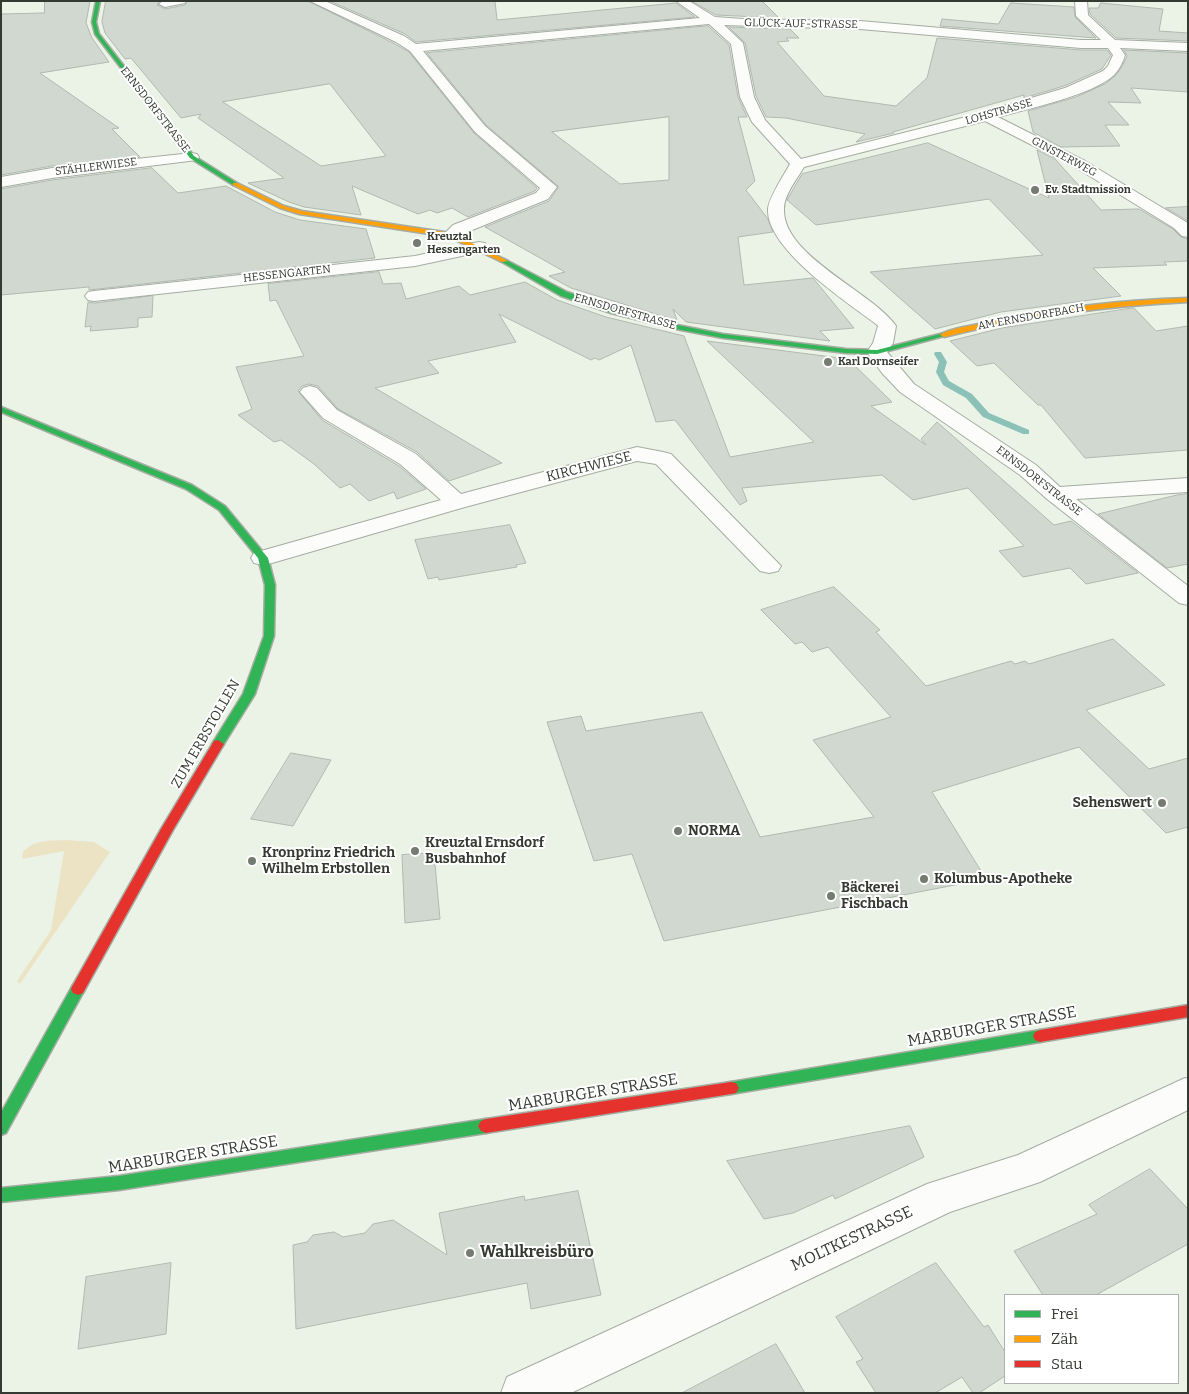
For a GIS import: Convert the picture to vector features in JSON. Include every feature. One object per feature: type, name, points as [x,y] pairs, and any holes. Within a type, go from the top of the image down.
[{"type":"street","name":"ERNSDORFSTRASSE","points":[[98,1],[94,22],[97,34],[192,157],[239,186],[282,207],[301,213],[452,235],[480,247],[564,294],[614,311],[672,326],[723,336],[846,351],[877,352],[889,369],[907,388],[1006,454],[1188,598]]},
{"type":"street","points":[[165,4],[180,1]]},
{"type":"street","points":[[315,1],[400,39],[414,48],[480,129],[549,187],[542,196],[459,229],[452,235]]},
{"type":"street","points":[[681,1],[712,20],[738,43],[747,97],[759,122],[798,164],[776,208],[779,224],[802,258],[883,320],[887,326],[886,333],[877,352]]},
{"type":"street","points":[[1081,1],[1082,16],[1112,44]]},
{"type":"street","name":"GLÜCK-AUF-STRASSE","points":[[414,48],[712,20],[744,23],[860,26],[1082,44],[1142,44],[1188,48]]},
{"type":"street","name":"LOHSTRASSE","points":[[798,164],[859,146],[988,117],[1078,88],[1105,75],[1115,67],[1119,55],[1112,44]]},
{"type":"street","name":"GINSTERWEG","points":[[988,117],[1080,164],[1180,225],[1188,232]]},
{"type":"street","name":"STÄHLERWIESE","points":[[1,182],[70,170],[192,157]]},
{"type":"street","name":"HESSENGARTEN","points":[[94,296],[415,261],[480,247]]},
{"type":"street","name":"AM ERNSDORFBACH","points":[[877,352],[1001,320],[1136,301],[1188,300]]},
{"type":"street","points":[[310,392],[330,414],[408,459],[457,502]]},
{"type":"street","name":"ZUM ERBSTOLLEN","points":[[1,409],[189,487],[222,508],[263,558],[270,585],[270,636],[249,694],[167,829],[1,1128]]},
{"type":"street","name":"KIRCHWIESE","points":[[263,558],[457,502],[637,454],[663,459],[769,566]]},
{"type":"street","points":[[1055,494],[1188,485]]},
{"type":"street","name":"MARBURGER STRASSE","points":[[1,1195],[119,1183],[632,1104],[1188,1011]]},
{"type":"street","name":"MOLTKESTRASSE","points":[[523,1393],[941,1197],[1026,1170],[1185,1094]]},
{"type":"shaded area","points":[[66,840],[94,842],[110,852],[20,984],[17,981],[51,930],[64,851],[22,859],[23,852],[37,843]]},
{"type":"building","points":[[45,1],[90,1],[86,23],[92,38],[109,62],[40,73],[119,128],[112,129],[140,157],[52,166],[1,175],[1,14],[44,13]]},
{"type":"building","points":[[106,1],[160,1],[157,5],[165,9],[185,5],[188,1],[308,1],[409,52],[474,133],[537,188],[535,191],[468,217],[452,208],[437,213],[430,210],[418,214],[352,186],[361,215],[304,207],[289,202],[248,183],[284,178],[198,118],[201,114],[181,118],[131,58],[125,59],[105,33],[102,22]],"holes":[[[330,84],[386,156],[321,166],[223,102]]]},
{"type":"building","points":[[330,1],[495,1],[497,20],[676,3],[695,17],[416,42],[405,34]]},
{"type":"building","points":[[762,1],[779,18],[716,15],[693,2]]},
{"type":"building","points":[[1011,3],[1074,7],[1075,17],[1096,38],[940,26],[942,19],[998,24]]},
{"type":"building","points":[[1101,3],[1163,9],[1159,31],[1188,33],[1188,41],[1116,38],[1090,14],[1089,8],[1098,8]]},
{"type":"building","points":[[708,26],[729,45],[738,97],[747,117],[738,117],[755,181],[746,190],[768,219],[773,232],[738,237],[744,285],[813,278],[854,328],[820,331],[830,341],[686,322],[673,309],[677,320],[571,288],[549,276],[565,272],[485,227],[549,201],[558,186],[486,125],[427,53]],"holes":[[[669,117],[669,180],[620,184],[552,132]]]},
{"type":"building","points":[[729,27],[790,29],[799,38],[786,38],[789,41],[777,42],[824,96],[896,106],[927,78],[937,38],[1081,50],[1107,50],[1111,55],[1102,69],[1064,86],[1024,98],[1024,95],[894,133],[856,142],[865,134],[786,118],[766,117],[756,96],[745,43]]},
{"type":"building","points":[[1124,50],[1188,53],[1188,92],[1131,88],[1141,103],[1108,102],[1129,125],[1105,125],[1120,146],[1061,147],[1033,132],[1028,111],[1076,97],[1105,84],[1122,67],[1127,56]]},
{"type":"building","points":[[928,143],[1049,198],[1037,150],[1055,159],[1101,210],[1139,209],[1173,229],[1181,237],[1188,239],[1188,261],[1164,262],[1167,265],[1093,268],[1121,296],[1001,312],[935,329],[870,272],[1043,255],[989,199],[816,225],[787,200],[802,174]]},
{"type":"building","points":[[152,168],[178,193],[226,186],[275,212],[300,220],[366,229],[375,258],[89,290],[89,287],[1,295],[1,189],[52,180]]},
{"type":"building","points":[[1188,207],[1188,221],[1166,208]]},
{"type":"building","points":[[379,272],[383,284],[401,283],[406,299],[459,286],[470,295],[525,282],[557,300],[606,317],[684,336],[730,457],[814,442],[707,341],[848,359],[892,402],[871,406],[926,445],[921,439],[937,422],[1054,525],[1071,521],[1138,573],[1086,584],[1070,568],[1023,577],[999,551],[1024,546],[968,488],[913,500],[882,475],[742,488],[747,501],[740,505],[675,420],[656,422],[631,345],[599,360],[595,358],[591,360],[499,314],[516,342],[428,361],[439,373],[375,388],[502,463],[449,481],[417,452],[338,409],[318,386],[309,384],[302,386],[298,391],[322,420],[399,466],[426,489],[397,499],[394,492],[369,501],[350,484],[340,488],[314,464],[281,440],[274,442],[238,415],[252,409],[236,367],[304,356],[276,300],[270,301],[268,284]]},
{"type":"building","points":[[153,296],[152,317],[138,318],[138,327],[90,331],[91,326],[85,327],[88,302],[94,303]]},
{"type":"building","points":[[1134,308],[1156,331],[1188,326],[1188,450],[1085,458],[1041,405],[1038,405],[994,363],[977,366],[950,341],[1002,328]]},
{"type":"building","points":[[1188,494],[1188,564],[1167,568],[1098,514],[1177,495]]},
{"type":"building","points":[[510,525],[526,563],[516,565],[517,567],[439,580],[438,577],[428,579],[415,540]]},
{"type":"building","points":[[834,587],[880,630],[876,632],[926,686],[1011,661],[1015,664],[1025,661],[1029,664],[1113,639],[1165,685],[1086,710],[1149,769],[1188,758],[1188,827],[1166,833],[1079,747],[932,792],[986,879],[664,941],[632,854],[594,861],[547,722],[581,716],[586,731],[702,712],[760,837],[874,817],[813,740],[891,717],[828,647],[812,652],[802,642],[795,644],[761,610]]},
{"type":"building","points":[[291,753],[331,760],[293,826],[251,819]]},
{"type":"building","points":[[434,853],[440,919],[405,923],[402,855]]},
{"type":"building","points":[[910,1126],[924,1157],[835,1199],[833,1195],[793,1213],[764,1219],[727,1161]]},
{"type":"building","points":[[1150,1169],[1188,1209],[1188,1244],[1098,1294],[1042,1294],[1014,1251],[1097,1214],[1089,1205]]},
{"type":"building","points":[[578,1191],[601,1295],[531,1309],[527,1283],[296,1329],[293,1245],[307,1242],[313,1235],[334,1232],[343,1237],[365,1233],[373,1224],[393,1220],[447,1255],[439,1213],[524,1196],[525,1200]]},
{"type":"building","points":[[171,1263],[166,1334],[78,1349],[86,1277]]},
{"type":"building","points":[[936,1263],[984,1327],[988,1325],[1004,1350],[1004,1377],[979,1393],[973,1393],[962,1377],[935,1393],[876,1393],[856,1362],[863,1359],[836,1317]]},
{"type":"building","points":[[776,1344],[805,1393],[682,1393]]},
{"type":"waterway","points":[[938,354],[943,362],[940,372],[946,383],[969,396],[986,415],[1026,432]]},
{"type":"traffic: fast","points":[[98,1],[94,22],[97,34],[192,157],[235,184]]},
{"type":"traffic: fast","points":[[504,261],[564,294],[614,311],[671,326],[723,336],[846,351],[877,352],[944,335]]},
{"type":"traffic: fast","points":[[1,409],[189,487],[222,508],[263,558],[270,585],[269,636],[249,694],[218,744]]},
{"type":"traffic: fast","points":[[1,1128],[78,989]]},
{"type":"traffic: fast","points":[[731,1088],[1040,1036]]},
{"type":"traffic: fast","points":[[1,1195],[119,1183],[486,1126]]},
{"type":"traffic: slow","points":[[235,184],[282,207],[301,213],[451,235],[504,261]]},
{"type":"traffic: slow","points":[[944,335],[1004,321],[1065,310],[1127,303],[1188,300]]},
{"type":"traffic: jam","points":[[78,989],[167,829],[218,744]]},
{"type":"traffic: jam","points":[[1040,1036],[1188,1011]]},
{"type":"traffic: jam","points":[[486,1126],[731,1088]]},
{"type":"place","name":"Ev. Stadtmission","points":[[1035,190]]},
{"type":"place","name":"Kreuztal Hessengarten","points":[[417,243]]},
{"type":"place","name":"Karl Dornseifer","points":[[828,362]]},
{"type":"place","name":"Sehenswert","points":[[1162,803]]},
{"type":"place","name":"NORMA","points":[[678,831]]},
{"type":"place","name":"Kreuztal Ernsdorf Busbahnhof","points":[[415,851]]},
{"type":"place","name":"Kronprinz Friedrich Wilhelm Erbstollen","points":[[252,861]]},
{"type":"place","name":"Kolumbus-Apotheke","points":[[924,879]]},
{"type":"place","name":"Bäckerei Fischbach","points":[[831,896]]},
{"type":"place","name":"Wahlkreisbüro","points":[[470,1253]]}]
